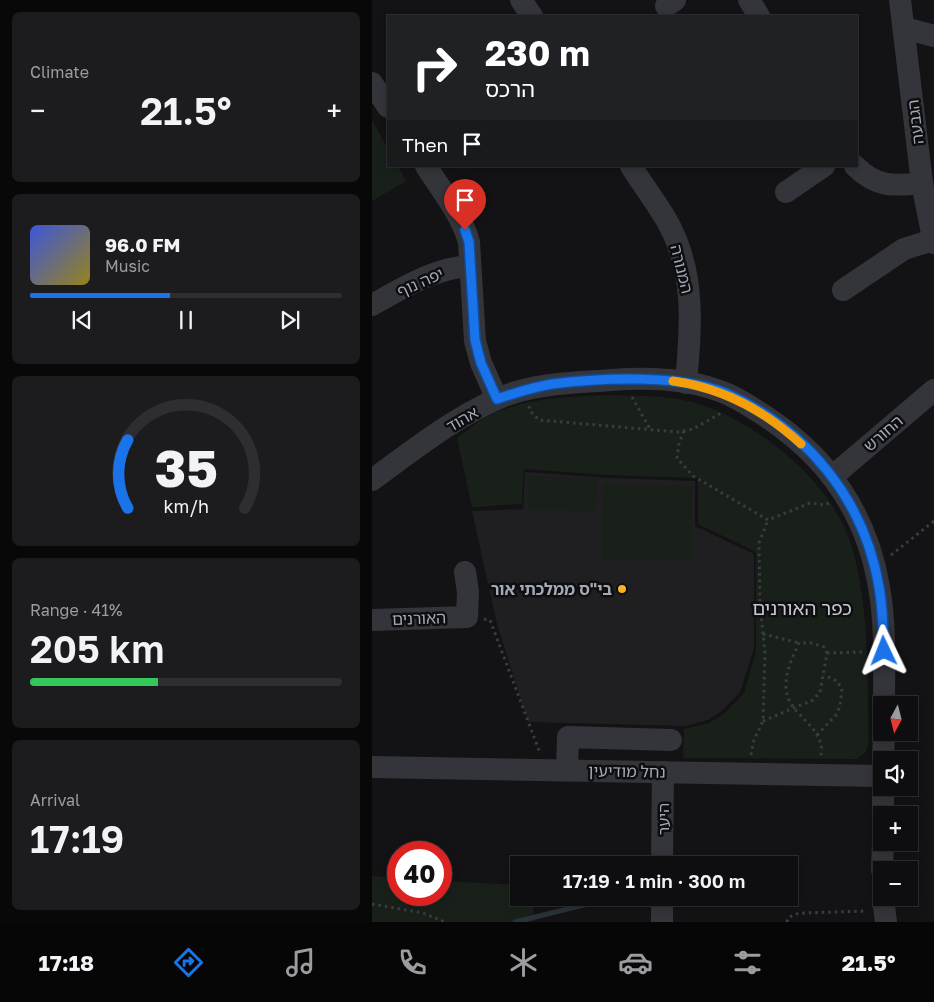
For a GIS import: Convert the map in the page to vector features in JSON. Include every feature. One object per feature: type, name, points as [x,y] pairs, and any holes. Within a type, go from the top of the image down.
[{"type":"street","points":[[522,0],[531,15]]},
{"type":"street","points":[[749,0],[759,15]]},
{"type":"street","name":"הגבעה","points":[[900,0],[922,183],[933,242]]},
{"type":"street","points":[[904,28],[934,36]]},
{"type":"street","points":[[372,82],[387,106]]},
{"type":"street","points":[[427,167],[460,219],[469,242],[475,340],[481,363],[497,399]]},
{"type":"street","name":"המנורה","points":[[631,167],[667,222],[679,248],[686,270],[691,325],[686,383]]},
{"type":"street","points":[[786,192],[823,167]]},
{"type":"street","points":[[856,167],[877,182],[891,186],[922,183]]},
{"type":"street","points":[[843,290],[904,249],[933,242]]},
{"type":"street","name":"יפה נוף","points":[[372,305],[438,272],[455,267],[470,266]]},
{"type":"street","name":"אהוד","points":[[372,480],[439,432],[497,399],[524,390],[552,384],[622,379],[674,381],[724,393],[786,430],[808,450],[839,485],[860,524],[879,587],[884,651],[884,696]]},
{"type":"street","name":"החורש","points":[[839,485],[934,390]]},
{"type":"street","points":[[465,572],[468,592],[467,617]]},
{"type":"street","name":"האורנים","points":[[372,620],[467,617]]},
{"type":"street","points":[[557,770],[568,737],[671,740]]},
{"type":"street","points":[[629,771],[630,739]]},
{"type":"street","name":"נחל מודיעין","points":[[372,767],[873,776]]},
{"type":"street","name":"היער","points":[[662,856],[663,772]]},
{"type":"street","points":[[662,906],[662,922]]},
{"type":"path","points":[[622,379],[650,430]]},
{"type":"path","points":[[524,390],[530,411],[539,420],[678,432],[693,429],[740,402]]},
{"type":"path","points":[[685,431],[679,443],[677,458],[693,476],[768,520]]},
{"type":"path","points":[[747,774],[754,740],[763,721],[765,653],[760,605],[759,543],[768,520],[810,503],[825,505],[839,485]]},
{"type":"path","points":[[875,569],[934,521]]},
{"type":"path","points":[[467,617],[490,620],[557,770]]},
{"type":"path","points":[[763,634],[799,643],[811,643],[824,647],[827,653],[820,692],[813,700],[763,721]]},
{"type":"path","points":[[799,643],[790,664],[786,685],[787,696],[794,709],[817,735],[821,745],[822,775]]},
{"type":"path","points":[[827,653],[884,651]]},
{"type":"path","points":[[817,735],[836,715],[840,706],[842,689],[838,681],[824,675]]},
{"type":"path","points":[[372,904],[422,913],[445,922]]},
{"type":"path","points":[[787,922],[788,918],[795,914],[884,910]]},
{"type":"shaded area","points":[[372,120],[387,147],[387,167],[399,167],[406,181],[372,201]]},
{"type":"shaded area","points":[[609,395],[651,396],[692,402],[741,423],[789,457],[811,478],[829,501],[843,524],[852,548],[858,572],[865,620],[869,740],[866,752],[857,759],[683,758],[684,729],[709,723],[724,714],[744,693],[756,651],[756,552],[698,524],[698,478],[606,475],[524,469],[522,504],[472,507],[457,438],[484,418],[518,405],[547,399]]},
{"type":"shaded area","name":"בי\"ס ממלכתי אור","points":[[525,472],[609,478],[695,481],[695,526],[754,554],[754,649],[740,692],[723,710],[708,720],[686,726],[528,722],[497,624],[472,511],[523,509]]},
{"type":"shaded area","points":[[529,476],[598,479],[596,511],[528,509]]},
{"type":"shaded area","points":[[603,484],[692,486],[691,560],[602,558]]},
{"type":"shaded area","points":[[372,876],[387,877],[387,906],[452,906],[452,882],[510,885],[510,906],[533,906],[534,922],[372,922]]},
{"type":"waterway","points":[[515,922],[580,906]]},
{"type":"slow traffic","points":[[673,381],[724,393],[755,409],[786,430],[801,444]]},
{"type":"place","name":"בי\"ס ממלכתי אור","points":[[622,589]]},
{"type":"district","name":"כפר האורנים","points":[[802,607]]},
{"type":"route","points":[[465,230],[469,242],[475,340],[481,363],[497,399],[524,390],[552,384],[627,379],[674,381],[700,386],[724,393],[755,409],[786,430],[808,450],[833,476],[848,501],[860,524],[871,555],[879,587],[884,651]]}]
